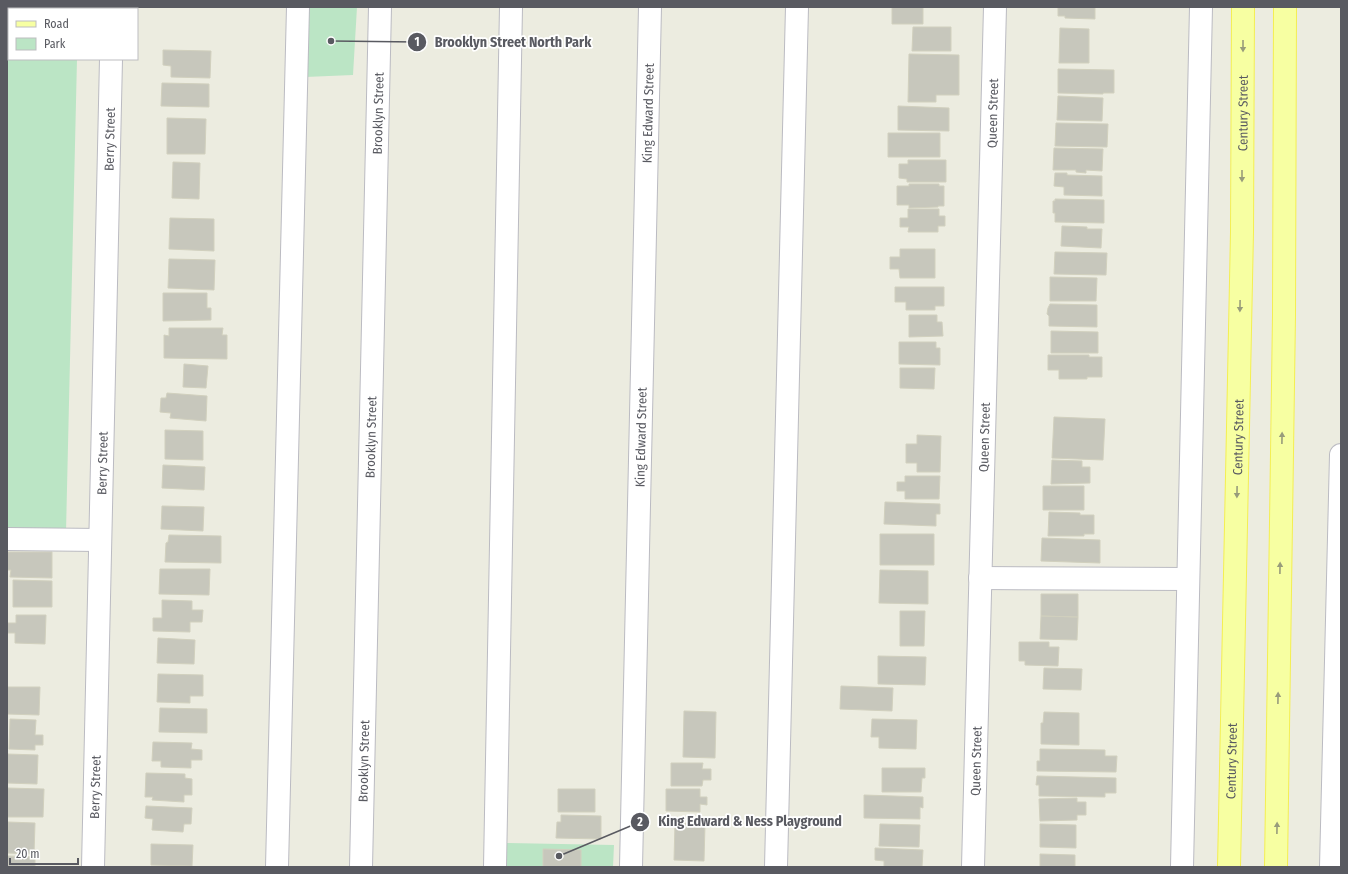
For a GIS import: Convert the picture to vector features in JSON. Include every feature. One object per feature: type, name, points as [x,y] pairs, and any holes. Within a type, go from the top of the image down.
[{"type":"main road","name":"Century Street","points":[[1229,867],[1242,232],[1243,7]]},
{"type":"main road","points":[[1276,867],[1284,315],[1285,7]]},
{"type":"street","points":[[277,867],[298,7]]},
{"type":"street","name":"Brooklyn Street","points":[[361,867],[380,7]]},
{"type":"street","points":[[495,867],[511,7]]},
{"type":"street","name":"King Edward Street","points":[[631,867],[650,7]]},
{"type":"street","points":[[776,867],[797,7]]},
{"type":"street","name":"Queen Street","points":[[973,867],[995,7]]},
{"type":"street","points":[[1182,867],[1201,7]]},
{"type":"street","name":"Berry Street","points":[[92,867],[111,60]]},
{"type":"street","points":[[1334,857],[1341,454]]},
{"type":"street","points":[[7,539],[100,540]]},
{"type":"street","points":[[980,578],[1188,579]]},
{"type":"green space","points":[[7,7],[78,7],[8,8],[8,60],[77,60],[66,532],[7,530]]},
{"type":"green space","points":[[308,7],[357,7],[353,75],[305,77]]},
{"type":"green space","points":[[504,843],[614,845],[613,867],[504,867]]},
{"type":"building","points":[[892,7],[923,7],[923,24],[892,24]]},
{"type":"building","points":[[1058,7],[1095,7],[1095,19],[1065,18],[1065,16],[1058,16]]},
{"type":"building","points":[[913,27],[951,27],[951,51],[912,51]]},
{"type":"building","points":[[1060,28],[1089,29],[1089,63],[1059,63]]},
{"type":"building","points":[[163,50],[211,51],[210,78],[171,77],[171,66],[163,65]]},
{"type":"building","points":[[909,54],[959,55],[959,95],[936,95],[936,102],[908,102]]},
{"type":"building","points":[[1058,69],[1114,70],[1114,93],[1058,93]]},
{"type":"building","points":[[162,83],[209,84],[209,107],[161,106]]},
{"type":"building","points":[[1058,96],[1103,98],[1102,121],[1057,120]]},
{"type":"building","points":[[898,106],[949,108],[949,131],[898,130]]},
{"type":"building","points":[[167,118],[206,119],[205,154],[167,154]]},
{"type":"building","points":[[1056,123],[1108,124],[1107,147],[1055,146]]},
{"type":"building","points":[[888,133],[940,133],[940,157],[888,157]]},
{"type":"building","points":[[1054,148],[1103,149],[1102,171],[1086,170],[1086,173],[1076,172],[1076,170],[1053,170]]},
{"type":"building","points":[[908,160],[946,160],[946,182],[907,182],[907,179],[899,178],[899,164],[908,164]]},
{"type":"building","points":[[173,162],[200,163],[199,199],[172,198]]},
{"type":"building","points":[[1055,173],[1067,173],[1067,175],[1102,176],[1102,196],[1064,195],[1064,187],[1054,186]]},
{"type":"building","points":[[909,184],[939,184],[939,186],[944,186],[944,206],[909,208],[909,205],[897,205],[897,186],[909,186]]},
{"type":"building","points":[[1055,199],[1104,200],[1104,223],[1055,222],[1053,201],[1055,201]]},
{"type":"building","points":[[908,209],[939,209],[939,216],[945,216],[945,226],[938,226],[938,232],[908,232],[909,227],[900,227],[900,218],[908,218]]},
{"type":"building","points":[[170,218],[214,219],[214,251],[169,249]]},
{"type":"building","points":[[1062,226],[1102,229],[1101,248],[1061,246]]},
{"type":"building","points":[[900,249],[935,249],[935,278],[900,278],[899,269],[890,269],[890,257],[900,257]]},
{"type":"building","points":[[1055,252],[1107,253],[1106,275],[1054,274]]},
{"type":"building","points":[[169,259],[215,260],[214,290],[168,288]]},
{"type":"building","points":[[1050,277],[1097,278],[1096,301],[1050,301]]},
{"type":"building","points":[[895,287],[944,287],[944,306],[935,306],[935,310],[906,310],[906,302],[895,302]]},
{"type":"building","points":[[163,293],[207,293],[207,308],[211,308],[211,320],[163,321]]},
{"type":"building","points":[[1050,304],[1097,305],[1097,327],[1049,326],[1049,316],[1047,314]]},
{"type":"building","points":[[909,315],[937,315],[937,322],[942,322],[943,336],[909,337]]},
{"type":"building","points":[[169,328],[223,328],[222,335],[227,335],[227,359],[164,358],[164,335],[169,336]]},
{"type":"building","points":[[1051,331],[1098,332],[1098,353],[1051,353]]},
{"type":"building","points":[[899,342],[936,342],[936,348],[940,348],[940,365],[899,364]]},
{"type":"building","points":[[1048,355],[1089,355],[1089,357],[1102,357],[1102,377],[1087,377],[1087,379],[1059,379],[1059,370],[1048,370]]},
{"type":"building","points":[[184,364],[208,366],[206,388],[183,387]]},
{"type":"building","points":[[900,368],[935,368],[934,389],[900,388]]},
{"type":"building","points":[[167,393],[207,396],[206,421],[170,418],[171,413],[160,412],[161,398],[166,398]]},
{"type":"building","points":[[1054,417],[1105,419],[1103,460],[1052,458]]},
{"type":"building","points":[[165,430],[203,431],[203,460],[165,459]]},
{"type":"building","points":[[917,435],[941,436],[940,472],[917,472],[917,463],[906,463],[906,444],[917,444]]},
{"type":"building","points":[[1052,460],[1082,461],[1082,467],[1090,467],[1090,483],[1051,484]]},
{"type":"building","points":[[163,465],[205,467],[204,490],[162,488]]},
{"type":"building","points":[[905,476],[940,476],[939,499],[905,499],[905,491],[897,491],[897,482],[905,482]]},
{"type":"building","points":[[1043,486],[1084,486],[1084,510],[1043,510]]},
{"type":"building","points":[[885,502],[940,504],[940,514],[936,514],[936,526],[884,524]]},
{"type":"building","points":[[162,506],[204,507],[203,531],[161,529]]},
{"type":"building","points":[[1049,512],[1094,515],[1094,534],[1084,534],[1084,536],[1048,536]]},
{"type":"building","points":[[880,534],[934,534],[934,565],[880,565]]},
{"type":"building","points":[[169,535],[221,536],[221,563],[165,562],[166,543],[168,542]]},
{"type":"building","points":[[1042,538],[1100,540],[1100,563],[1041,561]]},
{"type":"building","points":[[7,552],[52,552],[52,578],[10,577],[11,570],[7,570]]},
{"type":"building","points":[[160,569],[210,569],[209,595],[159,594]]},
{"type":"building","points":[[880,570],[928,571],[928,604],[879,603]]},
{"type":"building","points":[[13,580],[52,581],[52,607],[13,607]]},
{"type":"building","points":[[1041,594],[1078,594],[1078,617],[1041,616]]},
{"type":"building","points":[[162,600],[192,601],[192,610],[203,610],[202,622],[190,622],[190,632],[153,631],[153,618],[162,618]]},
{"type":"building","points":[[900,611],[925,611],[924,646],[900,646]]},
{"type":"building","points":[[16,615],[46,615],[45,644],[15,643],[15,633],[7,633],[7,623],[16,623]]},
{"type":"building","points":[[1041,616],[1078,617],[1077,640],[1040,639]]},
{"type":"building","points":[[158,638],[195,640],[194,664],[157,663]]},
{"type":"building","points":[[1019,642],[1049,642],[1049,647],[1059,647],[1058,666],[1025,665],[1025,661],[1019,661]]},
{"type":"building","points":[[878,656],[926,657],[925,685],[878,684]]},
{"type":"building","points":[[1044,668],[1082,669],[1081,690],[1043,689]]},
{"type":"building","points":[[158,674],[203,675],[203,696],[190,696],[190,703],[157,702]]},
{"type":"building","points":[[841,686],[893,688],[892,711],[840,709]]},
{"type":"building","points":[[7,687],[40,687],[39,715],[7,714]]},
{"type":"building","points":[[160,708],[207,709],[207,733],[159,732]]},
{"type":"building","points":[[684,711],[716,712],[715,758],[683,757]]},
{"type":"building","points":[[1044,712],[1079,713],[1079,745],[1041,744],[1041,723],[1043,723]]},
{"type":"building","points":[[10,719],[36,720],[35,735],[43,735],[43,745],[35,745],[35,750],[9,749]]},
{"type":"building","points":[[872,719],[917,720],[916,749],[879,748],[879,737],[871,737]]},
{"type":"building","points":[[153,742],[192,743],[191,749],[202,750],[202,760],[191,760],[191,768],[161,767],[161,761],[152,761]]},
{"type":"building","points":[[1040,749],[1105,750],[1105,756],[1117,756],[1116,772],[1037,771],[1037,761],[1040,761]]},
{"type":"building","points":[[7,754],[38,755],[37,784],[7,783]]},
{"type":"building","points":[[671,763],[703,763],[702,769],[711,769],[711,780],[703,780],[702,786],[671,786]]},
{"type":"building","points":[[882,768],[925,768],[925,778],[922,778],[921,792],[882,792]]},
{"type":"building","points":[[146,773],[185,774],[185,778],[192,779],[192,795],[184,795],[184,802],[152,800],[153,797],[145,797]]},
{"type":"building","points":[[1037,776],[1116,778],[1116,793],[1105,793],[1105,797],[1039,796],[1039,785],[1036,785]]},
{"type":"building","points":[[7,788],[44,789],[43,817],[7,817]]},
{"type":"building","points":[[558,789],[595,789],[595,812],[558,812]]},
{"type":"building","points":[[666,789],[700,789],[700,797],[707,797],[707,805],[700,804],[700,812],[666,811]]},
{"type":"building","points":[[864,795],[923,797],[923,808],[920,807],[920,819],[864,818]]},
{"type":"building","points":[[1077,798],[1077,802],[1086,802],[1086,815],[1077,815],[1077,820],[1040,821],[1039,799]]},
{"type":"building","points":[[146,806],[192,808],[191,824],[184,824],[183,832],[152,830],[153,819],[145,818]]},
{"type":"building","points":[[561,815],[601,816],[601,839],[556,838],[557,822],[561,822]]},
{"type":"building","points":[[8,822],[35,823],[34,854],[7,853]]},
{"type":"building","points":[[675,823],[705,824],[704,861],[674,860]]},
{"type":"building","points":[[880,824],[920,825],[919,847],[879,846]]},
{"type":"building","points":[[1040,824],[1076,825],[1076,848],[1040,847]]},
{"type":"building","points":[[151,844],[193,845],[192,866],[151,865]]},
{"type":"building","points":[[875,848],[923,850],[922,867],[884,867],[884,861],[875,860]]},
{"type":"building","points":[[543,849],[581,850],[581,867],[543,867]]},
{"type":"building","points":[[1040,854],[1075,855],[1075,867],[1040,867]]},
{"type":"building","points":[[7,856],[35,857],[35,867],[7,867]]},
{"type":"place","name":"Brooklyn Street North Park","points":[[331,41]]},
{"type":"place","name":"King Edward & Ness Playground","points":[[559,856]]}]
